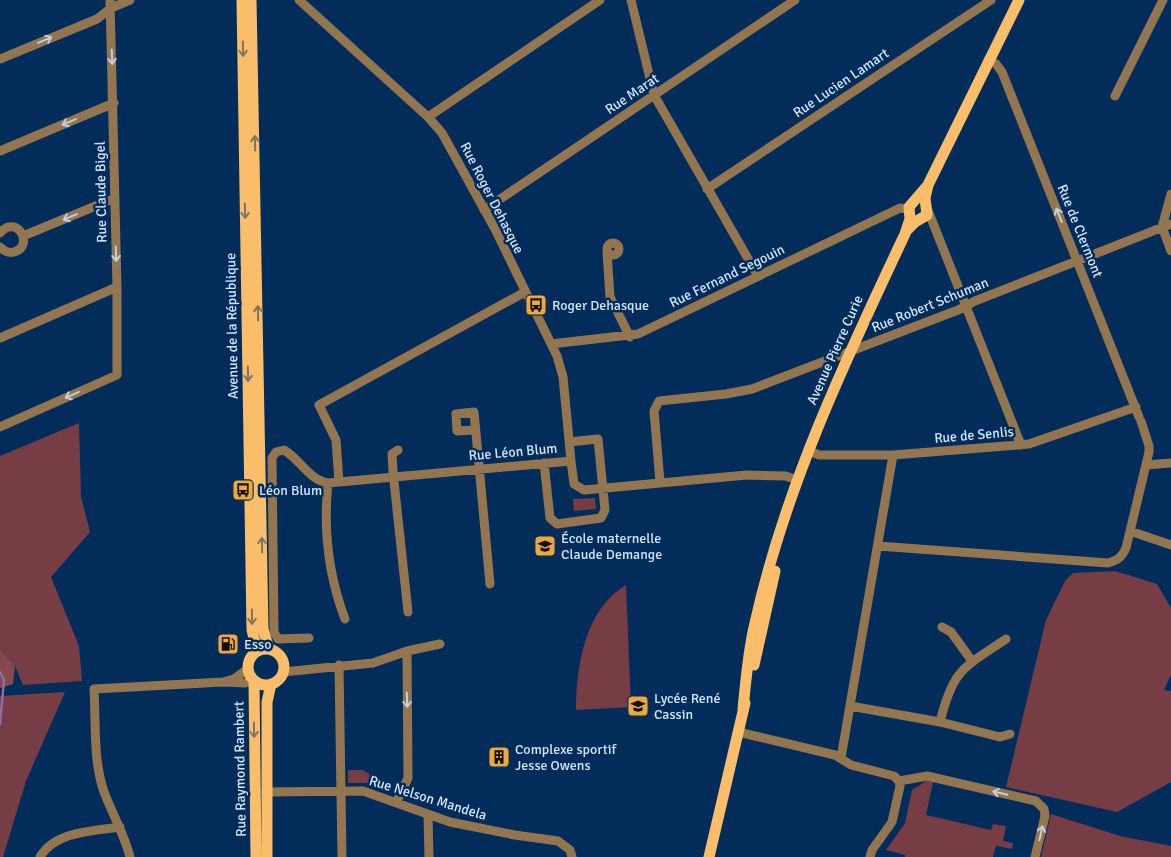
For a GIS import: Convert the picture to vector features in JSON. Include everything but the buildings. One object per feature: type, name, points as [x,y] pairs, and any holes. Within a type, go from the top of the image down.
[{"type":"main road","name":"Avenue de la République","points":[[242,0],[252,630],[257,652]]},
{"type":"main road","name":"Avenue de la République","points":[[251,0],[263,620],[265,636],[270,649]]},
{"type":"main road","name":"Avenue Pierre Curie","points":[[709,857],[772,589],[786,518],[797,480],[848,353],[905,234],[920,212],[928,185],[1019,0]]},
{"type":"main road","points":[[270,649],[283,660],[283,672],[281,677],[272,684],[260,684],[252,677],[250,659],[257,652],[270,649]]},
{"type":"main road","name":"Rue Raymond Rambert","points":[[252,677],[256,857]]},
{"type":"main road","name":"Rue Raymond Rambert","points":[[267,857],[267,702],[272,684]]},
{"type":"street","points":[[0,59],[97,19],[110,4],[130,0]]},
{"type":"street","name":"Rue Roger Dehasque","points":[[299,0],[428,117],[454,151],[495,229],[551,344],[563,376],[571,461]]},
{"type":"street","points":[[428,117],[600,0]]},
{"type":"street","points":[[631,0],[654,95],[758,276]]},
{"type":"street","name":"Rue Marat","points":[[484,210],[795,0]]},
{"type":"street","name":"Rue Lucien Lamart","points":[[707,189],[991,0]]},
{"type":"street","points":[[1115,96],[1163,0]]},
{"type":"street","name":"Rue Claude Bigel","points":[[0,428],[116,375],[117,286],[114,103],[110,4]]},
{"type":"street","name":"Rue de Clermont","points":[[878,546],[1108,563],[1115,561],[1122,556],[1126,548],[1146,465],[1150,446],[1136,407],[1002,72],[996,64],[988,60]]},
{"type":"street","points":[[0,151],[114,103]]},
{"type":"street","points":[[1171,194],[1162,227],[1171,251]]},
{"type":"street","points":[[23,236],[115,198]]},
{"type":"street","name":"Rue Fernand Segouin","points":[[551,344],[630,337],[900,208],[920,212]]},
{"type":"street","points":[[920,212],[967,305],[1021,444]]},
{"type":"street","name":"Rue Robert Schuman","points":[[660,482],[654,411],[659,402],[752,389],[848,353],[1171,224]]},
{"type":"street","points":[[0,232],[6,228],[14,227],[23,236],[23,244],[18,251],[10,253],[0,247]]},
{"type":"street","points":[[607,252],[610,297],[630,337]]},
{"type":"street","points":[[0,338],[117,286]]},
{"type":"street","points":[[339,482],[336,440],[318,405],[525,292]]},
{"type":"street","name":"Rue de Senlis","points":[[809,451],[819,455],[893,455],[1029,444],[1136,407]]},
{"type":"street","points":[[474,430],[490,584]]},
{"type":"street","points":[[544,463],[550,518],[557,524],[601,518],[605,510],[598,440],[569,442]]},
{"type":"street","points":[[309,638],[278,640],[274,632],[272,458],[276,452],[284,450],[319,481],[328,483],[325,512],[327,554],[336,596],[345,620]]},
{"type":"street","points":[[398,450],[392,454],[393,476],[408,612]]},
{"type":"street","points":[[841,758],[893,455]]},
{"type":"street","name":"Rue Léon Blum","points":[[328,483],[571,461],[574,484],[576,488],[584,490],[747,474],[786,476],[797,480]]},
{"type":"street","points":[[1146,465],[1171,463]]},
{"type":"street","points":[[1130,531],[1171,545]]},
{"type":"street","points":[[942,627],[951,632],[972,661]]},
{"type":"street","points":[[940,722],[950,686],[956,677],[972,661],[1006,639]]},
{"type":"street","points":[[283,672],[374,663],[407,651],[440,644]]},
{"type":"street","points":[[396,803],[408,778],[407,651]]},
{"type":"street","points":[[339,665],[342,857]]},
{"type":"street","points":[[130,857],[104,789],[98,763],[94,689],[223,682],[252,677]]},
{"type":"street","points":[[850,706],[940,722],[993,736],[1000,737],[1010,734]]},
{"type":"street","points":[[738,732],[841,758],[851,766],[894,776],[899,781],[900,786],[892,822],[872,850],[870,857]]},
{"type":"street","points":[[899,781],[927,776],[1036,801],[1044,809],[1045,816],[1035,857]]},
{"type":"street","name":"Rue Nelson Mandela","points":[[266,792],[340,791],[373,793],[428,815],[478,828],[558,841],[565,844],[572,857]]},
{"type":"street","points":[[428,815],[429,857]]},
{"type":"street","points":[[40,857],[49,845],[58,840],[75,834],[120,827]]},
{"type":"shaded area","points":[[79,423],[81,497],[90,532],[51,577],[79,646],[82,681],[23,685],[15,666],[0,649],[0,456]]},
{"type":"shaded area","points":[[595,498],[596,509],[574,511],[573,499]]},
{"type":"shaded area","points":[[1115,571],[1157,584],[1171,608],[1171,675],[1164,690],[1171,691],[1171,782],[1117,812],[1006,787],[1046,620],[1065,581],[1073,573]]},
{"type":"shaded area","points":[[626,585],[631,707],[576,710],[576,693],[581,657],[592,623],[612,595]]},
{"type":"shaded area","points":[[0,649],[15,666],[13,684],[0,688]]},
{"type":"shaded area","points":[[65,692],[26,781],[3,857],[0,857],[0,696]]},
{"type":"shaded area","points":[[348,770],[362,770],[373,776],[371,783],[348,783]]},
{"type":"shaded area","points":[[926,781],[933,782],[926,815],[991,830],[993,824],[1006,826],[1003,841],[1013,843],[1012,849],[996,846],[993,857],[905,857],[905,855],[886,850],[905,823],[912,790]]},
{"type":"shaded area","points":[[1051,814],[1120,836],[1171,846],[1171,857],[1041,857]]},
{"type":"waterway","points":[[0,672],[4,680],[0,724]]},
{"type":"place","name":"Roger Dehasque","points":[[536,305]]},
{"type":"place","name":"Léon Blum","points":[[243,490]]},
{"type":"place","name":"École maternelle Claude Demange","points":[[545,546]]},
{"type":"place","name":"Esso","points":[[228,644]]},
{"type":"place","name":"Lycée René Cassin","points":[[638,706]]},
{"type":"place","name":"Complexe sportif Jesse Owens","points":[[499,757]]}]
